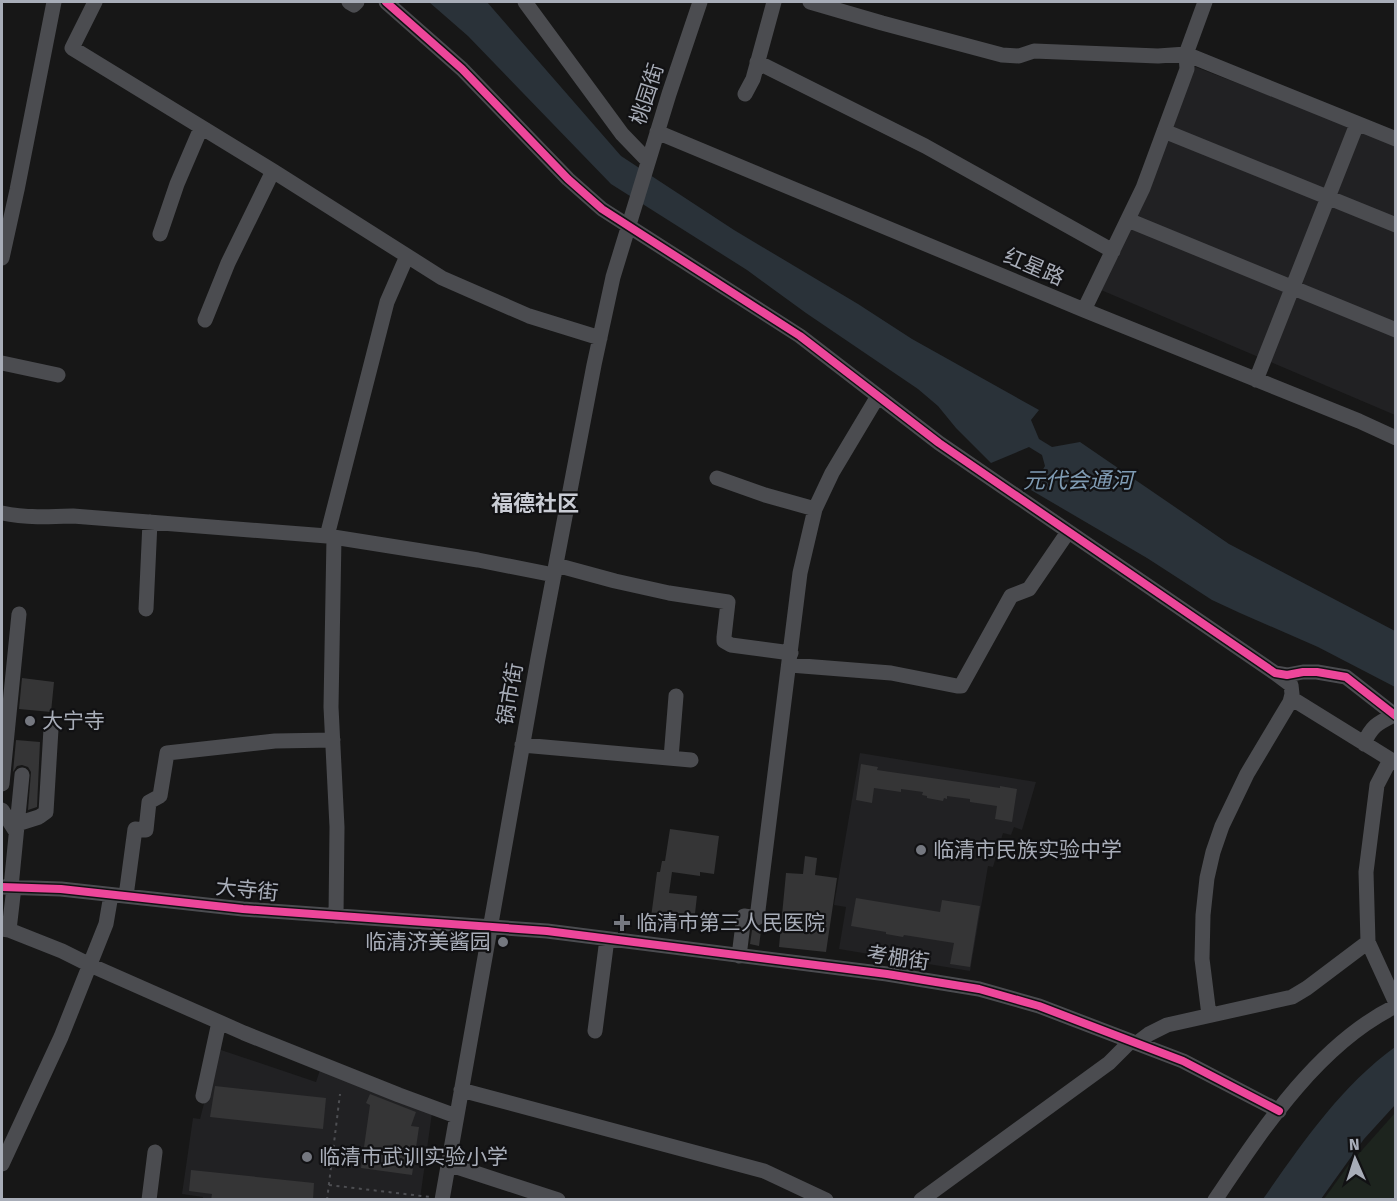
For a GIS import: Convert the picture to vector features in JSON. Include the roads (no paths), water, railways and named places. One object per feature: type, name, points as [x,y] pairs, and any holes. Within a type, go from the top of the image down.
[{"type":"street","points":[[2,258],[54,2]]},
{"type":"street","points":[[95,2],[72,48],[442,278],[518,311],[600,338]]},
{"type":"street","points":[[349,2],[354,5],[357,2]]},
{"type":"street","points":[[386,2],[462,69],[568,179],[602,209],[800,336],[939,443],[1291,685],[1290,702],[1247,774],[1221,826],[1213,852],[1207,878],[1203,915],[1202,959],[1209,1015]]},
{"type":"street","points":[[525,2],[622,134],[648,161]]},
{"type":"street","name":"桃园街","points":[[636,200],[700,2]]},
{"type":"street","points":[[745,94],[753,79],[774,2]]},
{"type":"street","points":[[810,2],[1002,56],[1019,56],[1034,51],[1158,56],[1186,54],[1395,139]]},
{"type":"street","points":[[1084,310],[1143,188],[1187,69],[1186,54],[1205,2]]},
{"type":"street","points":[[757,62],[926,146],[1113,251]]},
{"type":"street","points":[[1256,380],[1357,124]]},
{"type":"street","points":[[160,234],[177,184],[201,128]]},
{"type":"street","points":[[1164,131],[1395,225]]},
{"type":"street","name":"红星路","points":[[657,132],[1395,438]]},
{"type":"street","points":[[205,320],[228,263],[273,171]]},
{"type":"street","name":"锅市街","points":[[442,1199],[522,745],[600,338],[613,277],[636,200]]},
{"type":"street","points":[[1128,220],[1395,330]]},
{"type":"street","points":[[336,916],[337,827],[331,707],[330,537],[387,302],[407,256]]},
{"type":"street","points":[[2,363],[58,375]]},
{"type":"street","points":[[739,956],[744,916],[757,918],[800,573],[815,508],[832,473],[878,396]]},
{"type":"street","points":[[717,478],[765,495],[815,508]]},
{"type":"street","points":[[2,513],[20,517],[74,516],[330,537],[555,570],[669,593],[728,602],[724,641],[731,645],[790,659],[891,673],[957,686],[961,686],[1011,596],[1029,590],[1068,532]]},
{"type":"street","points":[[146,609],[150,522]]},
{"type":"street","points":[[2,784],[19,614]]},
{"type":"street","points":[[1275,673],[1287,675],[1317,672],[1346,677],[1395,715],[1375,724],[1364,744]]},
{"type":"street","points":[[671,758],[676,696]]},
{"type":"street","points":[[1215,1200],[1248,1150],[1297,1087],[1355,1030],[1395,1004],[1368,942],[1366,872],[1377,785],[1393,762],[1291,698]]},
{"type":"street","points":[[17,828],[39,818],[46,812],[51,729]]},
{"type":"street","points":[[2,1164],[61,1037],[118,895],[135,829],[146,830],[149,802],[160,796],[167,753],[275,741],[333,740]]},
{"type":"street","points":[[522,745],[691,760]]},
{"type":"street","points":[[22,775],[5,929],[62,951],[219,1022],[456,1116]]},
{"type":"street","points":[[2,810],[17,828]]},
{"type":"street","name":"大寺街","points":[[9,887],[61,889],[243,909],[489,927]]},
{"type":"street","name":"考棚街","points":[[489,927],[547,931],[887,974],[979,989],[1039,1006],[1183,1061],[1279,1111]]},
{"type":"street","points":[[595,1031],[607,939]]},
{"type":"street","points":[[921,1200],[1052,1106],[1134,1042],[1167,1025],[1292,997],[1368,942]]},
{"type":"street","points":[[203,1096],[219,1022]]},
{"type":"street","points":[[461,1090],[764,1171],[826,1200]]},
{"type":"street","points":[[149,1200],[155,1152]]},
{"type":"street","points":[[448,1164],[558,1200]]},
{"type":"water","name":"元代会通河","points":[[429,2],[487,2],[621,156],[734,230],[912,339],[1039,410],[1031,420],[1039,439],[1052,447],[1080,442],[1229,544],[1395,631],[1395,687],[1318,647],[1212,600],[1147,558],[1031,490],[1045,466],[1042,455],[1029,447],[991,463],[938,406],[918,389],[747,270],[611,184],[468,36]]},
{"type":"water","points":[[1395,1047],[1395,1105],[1364,1139],[1321,1199],[1263,1199],[1339,1098]]},
{"type":"place","name":"大宁寺","points":[[30,721]]},
{"type":"place","name":"临清市民族实验中学","points":[[921,850]]},
{"type":"place","name":"临清市第三人民医院","points":[[622,923]]},
{"type":"place","name":"临清济美酱园","points":[[503,942]]},
{"type":"place","name":"临清市武训实验小学","points":[[307,1157]]},
{"type":"district","name":"福德社区","points":[[535,503]]}]
